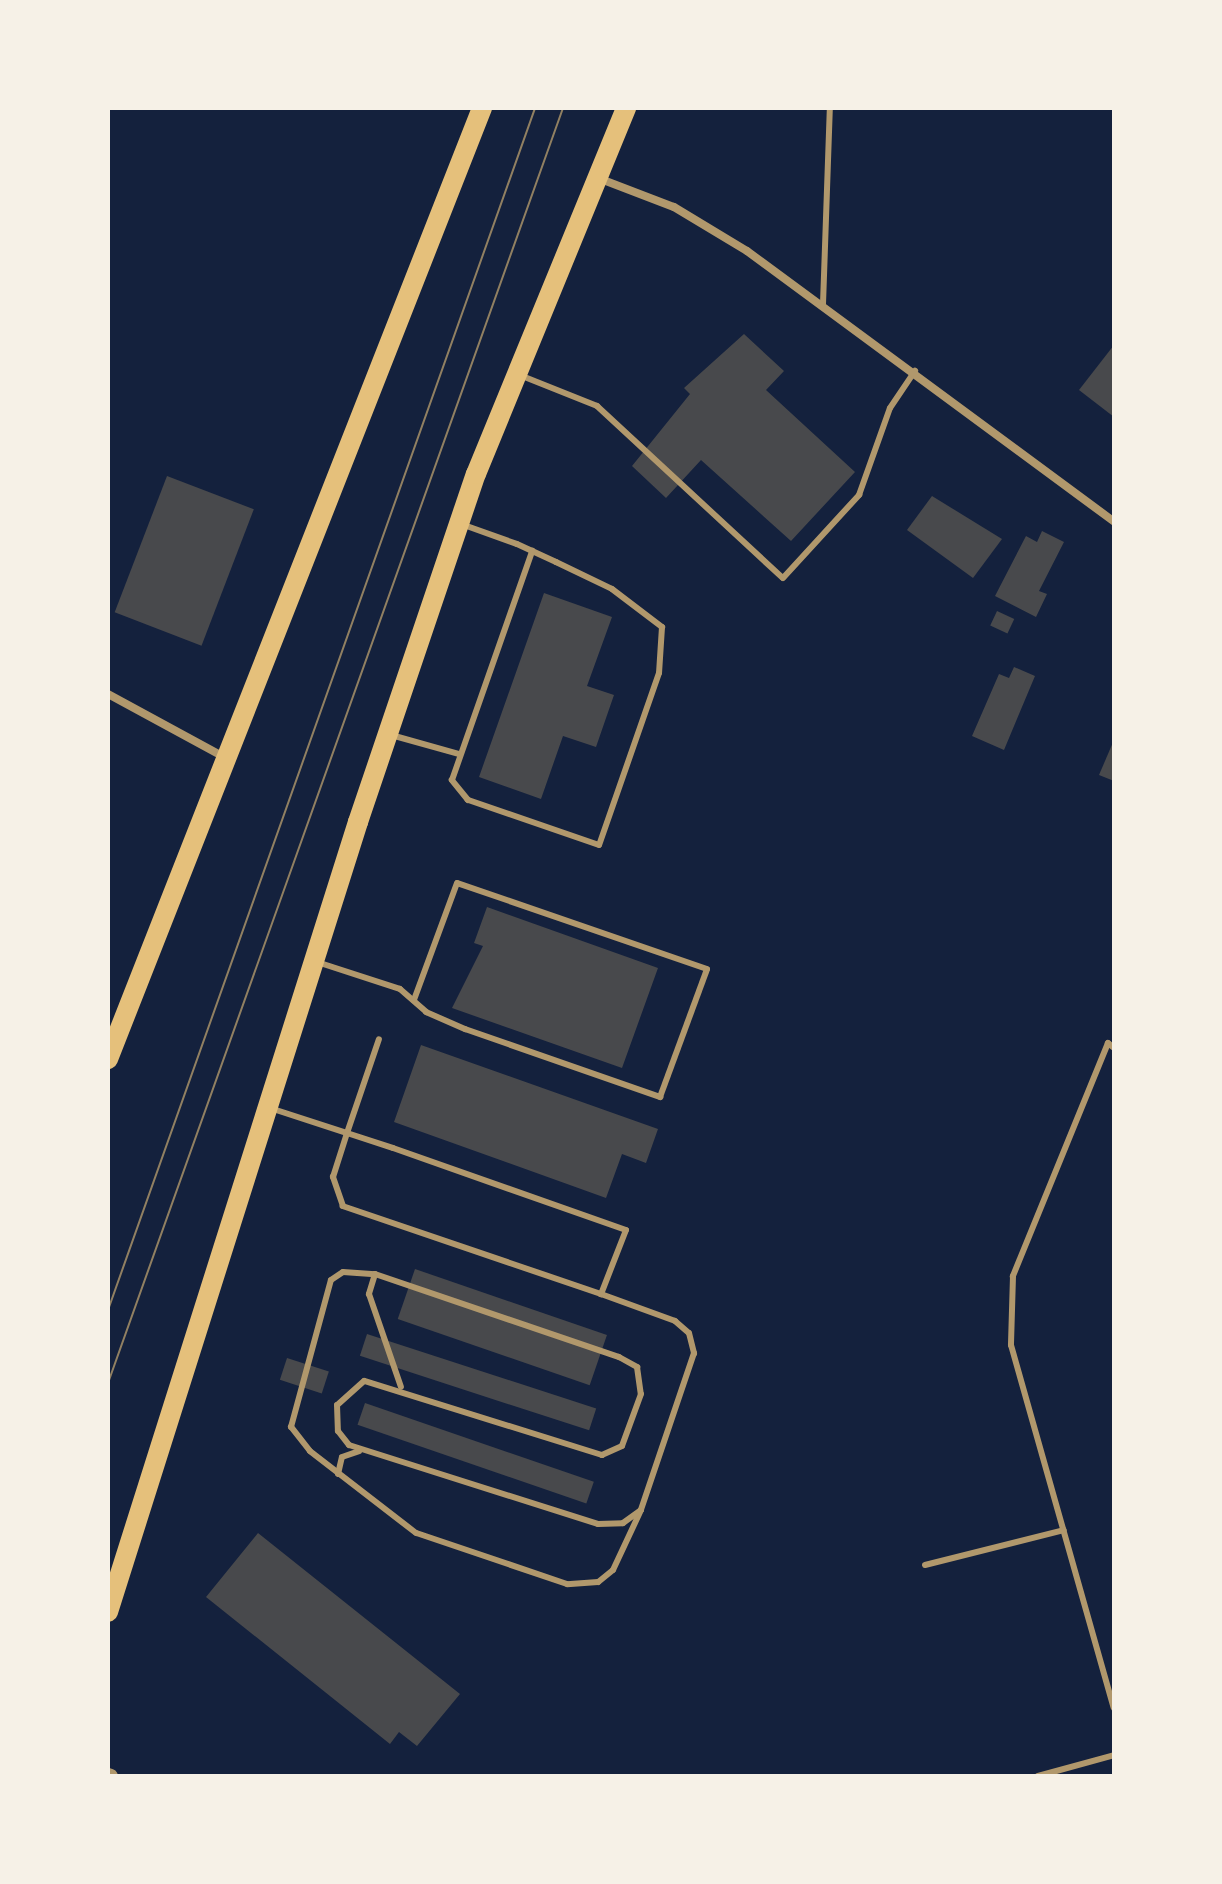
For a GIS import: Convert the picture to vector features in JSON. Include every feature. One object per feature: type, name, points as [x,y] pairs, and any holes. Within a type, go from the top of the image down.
[{"type":"main road","points":[[108,1059],[482,108]]},
{"type":"main road","points":[[108,1612],[314,961],[459,524],[626,108]]},
{"type":"street","points":[[597,177],[705,223],[915,371],[1114,522]]},
{"type":"street","points":[[108,694],[225,758]]},
{"type":"lane","points":[[823,304],[830,108]]},
{"type":"lane","points":[[517,374],[597,406],[783,578],[859,495],[890,408],[915,371]]},
{"type":"lane","points":[[459,524],[532,551],[635,603],[662,627],[659,673],[599,845],[468,800],[452,780],[532,551]]},
{"type":"lane","points":[[388,734],[459,754]]},
{"type":"lane","points":[[314,961],[414,1000],[465,1029],[660,1097],[707,969],[457,883],[414,1000]]},
{"type":"lane","points":[[379,1039],[347,1133],[333,1186],[354,1214],[675,1321],[693,1344],[641,1510],[607,1576],[579,1586],[427,1538],[338,1474],[293,1433],[291,1410],[331,1280],[343,1272],[375,1274],[603,1350],[637,1367],[642,1383],[622,1446],[602,1455],[371,1380],[341,1396],[338,1431],[362,1450],[598,1524],[623,1523],[641,1510]]},
{"type":"lane","points":[[1114,1048],[1108,1043],[1013,1276],[1011,1345],[1114,1708]]},
{"type":"lane","points":[[269,1108],[626,1230],[601,1294]]},
{"type":"lane","points":[[375,1274],[369,1294],[390,1371],[403,1389]]},
{"type":"lane","points":[[338,1474],[342,1457],[362,1450]]},
{"type":"lane","points":[[925,1565],[1064,1530]]},
{"type":"lane","points":[[1038,1776],[1114,1755]]},
{"type":"building","points":[[744,334],[784,371],[766,390],[855,472],[791,541],[701,460],[666,498],[632,466],[690,394],[684,388]]},
{"type":"building","points":[[1114,345],[1114,417],[1079,390]]},
{"type":"building","points":[[167,476],[254,509],[202,646],[115,612]]},
{"type":"building","points":[[932,496],[1002,539],[973,578],[907,530]]},
{"type":"building","points":[[1042,531],[1064,542],[1039,591],[1047,594],[1036,617],[995,596],[1026,536],[1037,542]]},
{"type":"building","points":[[544,593],[612,617],[587,686],[614,695],[596,747],[563,736],[541,799],[479,777]]},
{"type":"building","points":[[997,611],[1014,619],[1007,634],[990,626]]},
{"type":"building","points":[[1014,667],[1035,676],[1004,750],[972,736],[999,674],[1009,678]]},
{"type":"building","points":[[1114,740],[1114,781],[1099,775]]},
{"type":"building","points":[[487,907],[658,968],[622,1068],[452,1008],[483,946],[474,943]]},
{"type":"building","points":[[421,1045],[658,1129],[646,1163],[622,1154],[606,1198],[394,1122]]},
{"type":"building","points":[[415,1269],[607,1335],[590,1385],[398,1319]]},
{"type":"building","points":[[367,1334],[596,1408],[589,1430],[360,1356]]},
{"type":"building","points":[[287,1358],[329,1372],[322,1393],[280,1380]]},
{"type":"building","points":[[365,1403],[594,1482],[586,1504],[358,1425]]},
{"type":"building","points":[[258,1533],[460,1694],[417,1746],[399,1732],[390,1744],[206,1597]]},
{"type":"tram line","points":[[108,1310],[535,108]]},
{"type":"tram line","points":[[108,1383],[563,108]]}]
